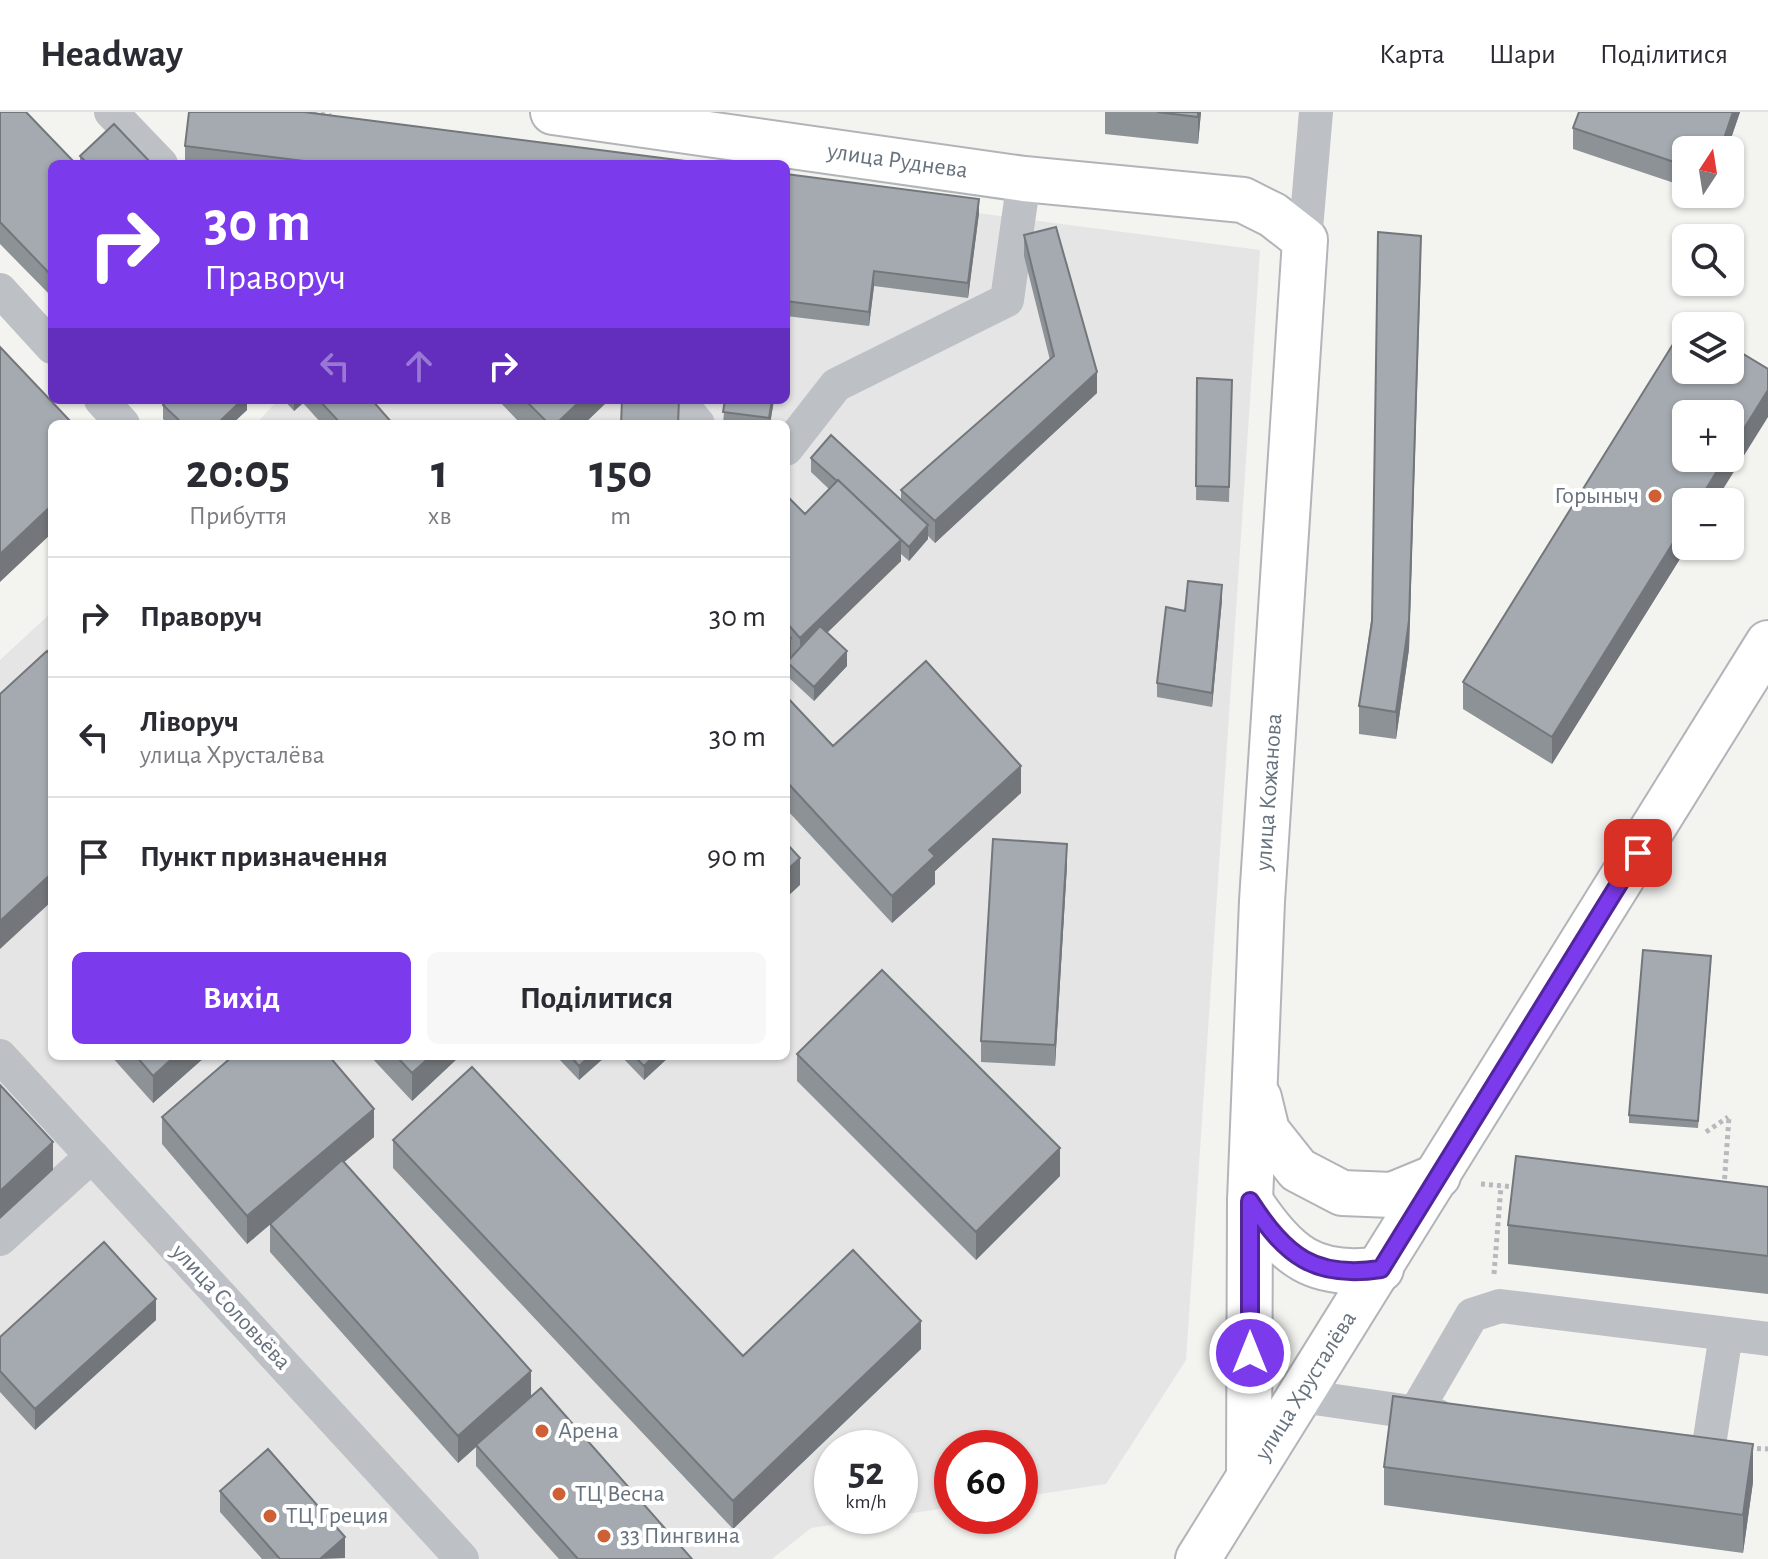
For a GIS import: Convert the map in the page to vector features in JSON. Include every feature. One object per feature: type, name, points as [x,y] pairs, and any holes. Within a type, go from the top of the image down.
[{"type":"main road","name":"улица Руднева","points":[[553,112],[1024,179],[1243,200],[1273,215],[1305,240]]},
{"type":"main road","name":"улица Кожанова","points":[[1249,1474],[1250,1201],[1262,901],[1305,240]]},
{"type":"main road","name":"улица Хрусталёва","points":[[1198,1559],[1768,643]]},
{"type":"main road","points":[[1255,1084],[1267,1131],[1298,1170],[1342,1193],[1392,1195],[1438,1176]]},
{"type":"main road","points":[[1250,1201],[1273,1237],[1306,1262],[1346,1274],[1381,1269]]},
{"type":"street","points":[[111,112],[157,160]]},
{"type":"street","name":"улица Кожанова","points":[[1305,240],[1316,112]]},
{"type":"street","name":"улица Руднева","points":[[1243,200],[1273,195],[1310,178]]},
{"type":"street","points":[[790,444],[836,385],[1007,300],[1024,179]]},
{"type":"street","points":[[7,311],[48,344]]},
{"type":"street","points":[[105,404],[119,420]]},
{"type":"street","points":[[681,404],[695,420]]},
{"type":"street","name":"улица Соловьёва","points":[[0,1056],[462,1559]]},
{"type":"street","points":[[0,1239],[92,1156]]},
{"type":"street","points":[[1415,1413],[1472,1315],[1500,1306],[1768,1339]]},
{"type":"street","points":[[1641,1447],[1686,1454],[1699,1452],[1709,1445],[1726,1334]]},
{"type":"street","points":[[1301,1396],[1475,1422]]},
{"type":"path","points":[[305,112],[336,116]]},
{"type":"path","points":[[1706,1132],[1729,1117],[1723,1203]]},
{"type":"path","points":[[1481,1184],[1532,1188]]},
{"type":"path","points":[[1500,1306],[1494,1280],[1501,1186]]},
{"type":"shaded area","points":[[790,189],[1260,250],[1186,1360],[1106,1484],[1038,1494],[1038,1430],[934,1430],[934,1510],[918,1512],[918,1430],[814,1430],[814,1528],[772,1559],[0,1559],[0,660],[48,616],[48,1060],[790,1060],[790,420],[260,420],[274,404],[790,404]]},
{"type":"building","points":[[0,112],[26,112],[72,160],[48,160],[48,272],[0,222]]},
{"type":"building","points":[[189,112],[304,112],[678,160],[296,160],[185,146]]},
{"type":"building","points":[[1157,112],[1198,112],[1198,117]]},
{"type":"building","points":[[1579,112],[1733,112],[1725,136],[1672,136],[1672,161],[1573,128]]},
{"type":"building","points":[[114,124],[148,160],[84,160],[80,156]]},
{"type":"building","points":[[790,175],[979,199],[968,283],[874,271],[869,312],[790,302]]},
{"type":"building","points":[[1056,227],[1097,372],[935,521],[901,490],[1054,356],[1024,235]]},
{"type":"building","points":[[1378,232],[1421,236],[1409,621],[1396,712],[1359,706],[1372,622]]},
{"type":"building","points":[[1672,346],[1672,384],[1744,384],[1744,354],[1768,369],[1768,390],[1744,429],[1744,400],[1672,400],[1672,472],[1716,472],[1707,488],[1672,488],[1672,544],[1552,737],[1463,682]]},
{"type":"building","points":[[0,347],[48,398],[48,404],[54,404],[69,420],[48,420],[48,509],[0,554]]},
{"type":"building","points":[[1197,378],[1232,380],[1229,487],[1196,486]]},
{"type":"building","points":[[238,404],[221,420],[179,420],[163,405]]},
{"type":"building","points":[[323,404],[376,404],[390,420],[337,420]]},
{"type":"building","points":[[529,404],[577,404],[560,420],[545,420]]},
{"type":"building","points":[[622,404],[679,404],[678,420],[621,420]]},
{"type":"building","points":[[724,404],[771,404],[769,418],[723,412]]},
{"type":"building","points":[[831,435],[928,525],[909,547],[811,458]]},
{"type":"building","points":[[838,480],[901,540],[800,638],[790,627],[790,499],[805,514]]},
{"type":"building","points":[[1188,581],[1222,585],[1212,693],[1157,683],[1166,607],[1185,611]]},
{"type":"building","points":[[820,626],[847,651],[814,687],[790,665],[790,659]]},
{"type":"building","points":[[48,652],[48,877],[0,921],[0,694]]},
{"type":"building","points":[[926,661],[1021,766],[929,850],[935,856],[892,896],[790,785],[790,700],[833,746]]},
{"type":"building","points":[[993,839],[1067,844],[1055,1045],[981,1041]]},
{"type":"building","points":[[790,847],[800,858],[790,867]]},
{"type":"building","points":[[1643,950],[1711,956],[1698,1121],[1629,1115]]},
{"type":"building","points":[[882,970],[1060,1148],[976,1232],[797,1054]]},
{"type":"building","points":[[139,1060],[171,1060],[153,1076]]},
{"type":"building","points":[[228,1060],[332,1060],[374,1109],[247,1216],[162,1117]]},
{"type":"building","points":[[400,1060],[427,1060],[412,1073]]},
{"type":"building","points":[[472,1067],[743,1356],[853,1250],[921,1321],[733,1501],[393,1140]]},
{"type":"building","points":[[0,1085],[53,1142],[0,1191]]},
{"type":"building","points":[[1516,1156],[1768,1187],[1768,1256],[1508,1225]]},
{"type":"building","points":[[342,1160],[531,1371],[458,1436],[270,1224]]},
{"type":"building","points":[[104,1242],[156,1299],[35,1409],[0,1371],[0,1337]]},
{"type":"building","name":"ТЦ Весна","points":[[541,1388],[692,1559],[578,1559],[476,1445]]},
{"type":"building","points":[[1393,1396],[1753,1444],[1743,1515],[1384,1467]]},
{"type":"building","points":[[268,1449],[345,1537],[320,1559],[280,1559],[220,1491]]},
{"type":"place","name":"Горыныч","points":[[1655,496]]},
{"type":"place","name":"Арена","points":[[542,1431]]},
{"type":"place","name":"ТЦ Весна","points":[[559,1494]]},
{"type":"place","name":"ТЦ Греция","points":[[270,1516]]},
{"type":"place","name":"33 Пингвина","points":[[604,1536]]},
{"type":"route","points":[[1250,1353],[1250,1201],[1273,1237],[1306,1262],[1346,1274],[1381,1269],[1638,853]]}]
